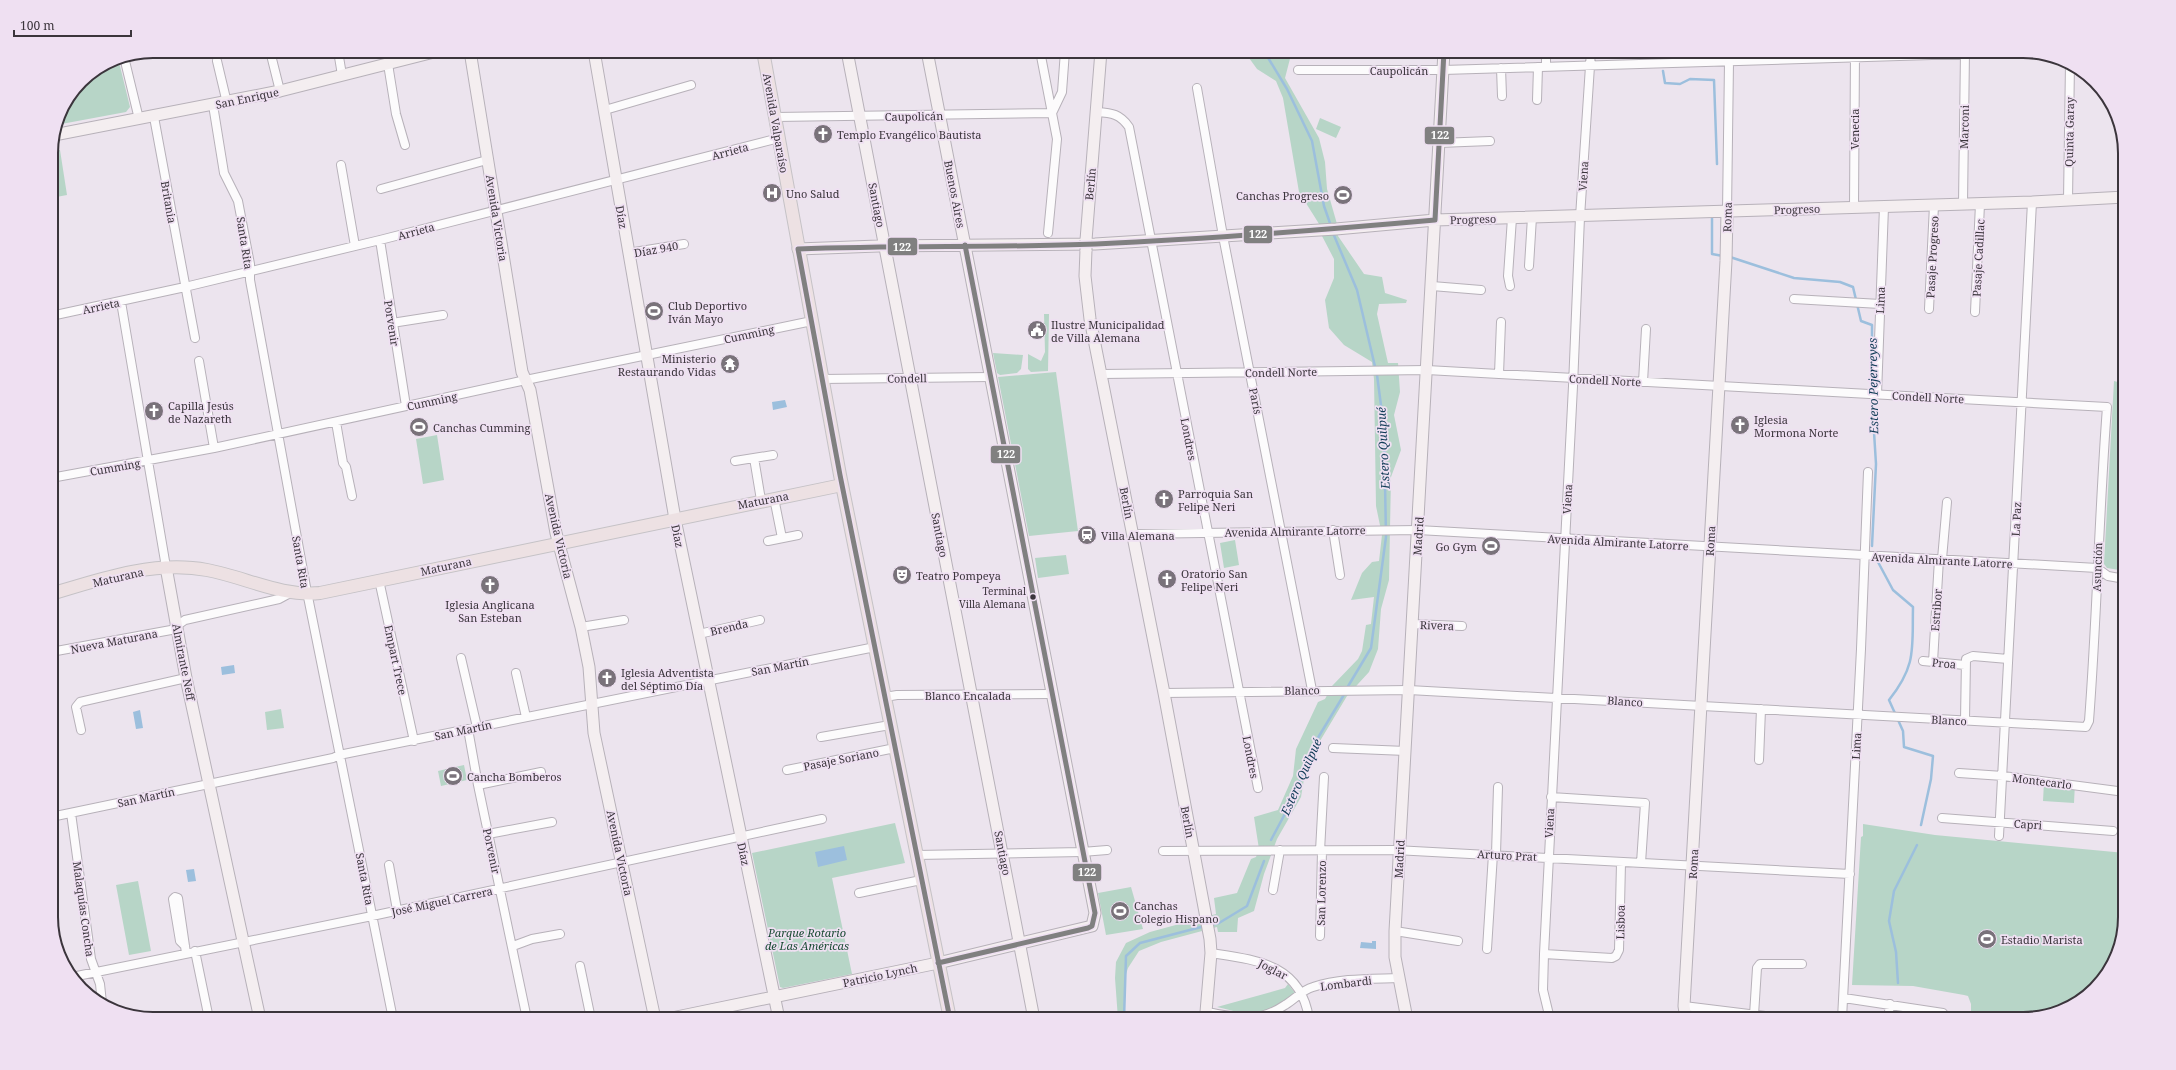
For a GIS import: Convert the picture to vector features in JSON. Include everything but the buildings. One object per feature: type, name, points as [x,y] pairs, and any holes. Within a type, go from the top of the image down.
[{"type":"main road","name":"Avenida Valparaíso","points":[[764,58],[842,485],[948,1012]]},
{"type":"main road","name":"Maturana","points":[[58,592],[111,577],[166,567],[188,567],[221,572],[290,593],[307,594],[761,500],[842,485]]},
{"type":"street","points":[[272,58],[280,91]]},
{"type":"street","points":[[339,58],[342,75]]},
{"type":"street","name":"San Enrique","points":[[60,134],[227,103],[411,58]]},
{"type":"street","name":"Avenida Victoria","points":[[471,58],[522,372],[530,390],[559,543],[581,627],[591,684],[594,733],[654,1012]]},
{"type":"street","name":"Díaz","points":[[595,58],[675,519],[777,1012]]},
{"type":"street","name":"Santiago","points":[[847,58],[885,246],[909,379],[1004,853],[1033,1012]]},
{"type":"street","name":"Buenos Aires","points":[[928,58],[1051,694],[1095,913],[1092,926]]},
{"type":"street","points":[[1041,58],[1056,139],[1048,233]]},
{"type":"street","points":[[1052,113],[1062,92],[1064,58]]},
{"type":"street","name":"Berlín","points":[[1101,58],[1086,245],[1085,276],[1090,319],[1164,693],[1210,939],[1211,953],[1207,1012]]},
{"type":"street","name":"Madrid","points":[[1405,1012],[1395,957],[1399,850],[1406,751],[1411,624],[1418,530],[1444,58]]},
{"type":"street","points":[[1537,100],[1544,58]]},
{"type":"street","name":"Viena","points":[[1548,1012],[1543,990],[1548,858],[1564,539],[1574,378],[1580,217],[1590,58]]},
{"type":"street","name":"Caupolicán","points":[[1298,70],[1443,70],[1729,62],[1801,58]]},
{"type":"street","name":"Venecia","points":[[1854,207],[1855,58]]},
{"type":"street","name":"Marconi","points":[[1963,204],[1965,58]]},
{"type":"street","points":[[217,61],[227,103]]},
{"type":"street","points":[[125,62],[139,119]]},
{"type":"street","name":"Roma","points":[[1685,1012],[1684,1006],[1726,261],[1723,212],[1729,62]]},
{"type":"street","points":[[388,64],[396,114],[405,145]]},
{"type":"street","points":[[1501,68],[1502,96]]},
{"type":"street","name":"Quinta Garay","points":[[2068,200],[2070,71]]},
{"type":"street","points":[[604,110],[691,85]]},
{"type":"street","name":"París","points":[[1197,88],[1223,236],[1251,372],[1312,690]]},
{"type":"street","name":"Santa Rita","points":[[213,106],[224,173],[238,201],[250,272],[250,280],[307,594],[392,1012]]},
{"type":"street","name":"Londres","points":[[1097,112],[1113,113],[1122,117],[1128,127],[1258,788]]},
{"type":"street","name":"Caupolicán","points":[[775,117],[859,117],[1052,113]]},
{"type":"street","name":"Britania","points":[[154,117],[195,338]]},
{"type":"street","name":"Arrieta","points":[[58,315],[121,302],[250,272],[616,181],[779,138]]},
{"type":"street","points":[[1439,144],[1490,141]]},
{"type":"street","points":[[380,189],[487,160]]},
{"type":"street","points":[[341,165],[355,246]]},
{"type":"street","name":"Progreso","points":[[798,249],[885,246],[1095,244],[1336,229],[1435,220],[1580,217],[1980,204],[2118,197]]},
{"type":"street","name":"La Paz","points":[[1999,836],[2023,402],[2032,202]]},
{"type":"street","name":"Pasaje Cadillac","points":[[1975,312],[1980,204]]},
{"type":"street","name":"Pasaje Progreso","points":[[1929,308],[1934,205]]},
{"type":"street","name":"Lima","points":[[1873,395],[1880,304],[1884,207]]},
{"type":"street","points":[[1530,266],[1532,217]]},
{"type":"street","points":[[1510,286],[1508,276],[1512,218]]},
{"type":"street","name":"Porvenir","points":[[380,240],[406,406]]},
{"type":"street","name":"Díaz 940","points":[[628,253],[684,244]]},
{"type":"street","points":[[1432,286],[1481,290]]},
{"type":"street","points":[[1794,299],[1880,304]]},
{"type":"street","name":"Almirante Neff","points":[[121,302],[150,461],[166,567],[186,678],[259,1012]]},
{"type":"street","points":[[392,323],[443,315]]},
{"type":"street","name":"Cumming","points":[[58,477],[214,448],[526,380],[812,322]]},
{"type":"street","points":[[1499,374],[1501,322]]},
{"type":"street","points":[[1643,382],[1646,329]]},
{"type":"street","points":[[199,360],[214,448]]},
{"type":"street","name":"Condell Norte","points":[[1102,374],[1176,375],[1251,372],[1427,370],[2107,407]]},
{"type":"street","name":"Condell","points":[[822,379],[991,377]]},
{"type":"street","name":"Asunción","points":[[2086,727],[2089,721],[2094,660],[2097,568],[2107,407]]},
{"type":"street","points":[[336,422],[343,463],[346,467],[352,496]]},
{"type":"street","points":[[735,462],[773,455]]},
{"type":"street","points":[[754,458],[761,500]]},
{"type":"street","name":"Lima","points":[[1843,1012],[1866,556],[1868,472]]},
{"type":"street","points":[[774,498],[782,538]]},
{"type":"street","name":"Estribor","points":[[1933,662],[1947,502]]},
{"type":"street","name":"Avenida Almirante Latorre","points":[[1133,534],[1396,529],[2097,568],[2108,576],[2118,578]]},
{"type":"street","points":[[1332,530],[1340,575]]},
{"type":"street","points":[[768,541],[798,535]]},
{"type":"street","name":"Empart Trece","points":[[379,580],[414,741]]},
{"type":"street","name":"Nueva Maturana","points":[[58,651],[171,630],[185,620],[279,600],[290,593]]},
{"type":"street","points":[[581,627],[624,620]]},
{"type":"street","name":"Brenda","points":[[698,634],[760,620]]},
{"type":"street","name":"Rivera","points":[[1411,624],[1462,626]]},
{"type":"street","name":"San Martín","points":[[58,816],[333,758],[339,755],[875,647]]},
{"type":"street","name":"Porvenir","points":[[461,658],[473,728],[478,786],[513,946],[526,1012]]},
{"type":"street","name":"Proa","points":[[1923,661],[1933,662],[2008,659]]},
{"type":"street","points":[[1964,720],[1966,661]]},
{"type":"street","points":[[516,673],[526,717]]},
{"type":"street","points":[[81,730],[76,707],[80,702],[186,678]]},
{"type":"street","name":"Blanco","points":[[1164,693],[1409,690],[1556,696],[1858,716],[2086,727]]},
{"type":"street","name":"Blanco Encalada","points":[[885,697],[897,695],[1051,694]]},
{"type":"street","points":[[1759,760],[1762,709]]},
{"type":"street","points":[[821,737],[890,725]]},
{"type":"street","name":"Pasaje Soriano","points":[[787,770],[895,748]]},
{"type":"street","points":[[1333,748],[1406,751]]},
{"type":"street","points":[[478,786],[541,772]]},
{"type":"street","name":"Montecarlo","points":[[1959,773],[2003,776],[2118,791]]},
{"type":"street","name":"San Lorenzo","points":[[1320,936],[1324,777]]},
{"type":"street","points":[[1487,948],[1498,787]]},
{"type":"street","points":[[1551,797],[1645,803],[1641,863]]},
{"type":"street","name":"Malaquías Concha","points":[[71,813],[90,959],[100,984],[101,997]]},
{"type":"street","name":"Capri","points":[[1942,818],[2113,831]]},
{"type":"street","name":"José Miguel Carrera","points":[[78,976],[185,950],[195,951],[372,916],[822,819]]},
{"type":"street","points":[[488,834],[552,822]]},
{"type":"street","points":[[916,855],[1082,852],[1106,850]]},
{"type":"street","points":[[1273,890],[1277,850]]},
{"type":"street","name":"Arturo Prat","points":[[1163,851],[1399,850],[1850,874]]},
{"type":"street","name":"Lisboa","points":[[1544,954],[1612,958],[1616,956],[1619,950],[1621,863]]},
{"type":"street","points":[[389,865],[397,910]]},
{"type":"street","points":[[859,893],[921,880]]},
{"type":"street","points":[[175,897],[178,898],[185,950],[180,941],[172,899],[175,897]]},
{"type":"street","name":"Patricio Lynch","points":[[700,1012],[938,963],[1092,926]]},
{"type":"street","points":[[1396,931],[1458,941]]},
{"type":"street","points":[[513,946],[532,939],[560,934]]},
{"type":"street","points":[[195,951],[208,1012]]},
{"type":"street","name":"Joglar","points":[[1211,953],[1252,959],[1289,976],[1302,992],[1307,1012]]},
{"type":"street","points":[[1754,1012],[1757,968],[1760,964],[1802,964]]},
{"type":"street","points":[[580,966],[589,1012]]},
{"type":"street","name":"Lombardi","points":[[1271,1012],[1312,987],[1342,981],[1398,978]]},
{"type":"street","points":[[1844,998],[1937,1012]]},
{"type":"street","points":[[1889,1012],[1890,1004]]},
{"type":"street","points":[[1684,1006],[1716,1012]]},
{"type":"green space","points":[[1249,58],[1290,58],[1285,78],[1319,138],[1325,162],[1327,189],[1337,224],[1334,224],[1338,236],[1364,274],[1382,277],[1385,293],[1407,300],[1406,303],[1379,304],[1377,314],[1388,363],[1398,363],[1400,392],[1394,415],[1401,450],[1391,477],[1389,580],[1381,609],[1378,649],[1369,672],[1347,696],[1314,751],[1305,773],[1301,797],[1277,839],[1264,874],[1254,911],[1238,918],[1237,932],[1218,932],[1217,927],[1161,942],[1139,951],[1128,968],[1124,980],[1124,1012],[1117,1012],[1115,978],[1116,962],[1126,943],[1150,932],[1216,914],[1214,898],[1237,893],[1251,859],[1256,857],[1259,849],[1254,817],[1278,810],[1293,776],[1296,749],[1318,702],[1325,699],[1332,686],[1358,659],[1362,651],[1366,625],[1371,624],[1374,597],[1351,600],[1362,573],[1372,562],[1379,561],[1382,535],[1376,506],[1374,379],[1372,362],[1344,345],[1329,328],[1325,300],[1334,278],[1334,259],[1322,236],[1326,235],[1299,192],[1283,98],[1276,81],[1257,69]]},
{"type":"green space","points":[[120,64],[130,107],[126,112],[63,124],[74,100],[82,90],[100,74]]},
{"type":"green space","points":[[1320,118],[1341,127],[1336,138],[1316,129]]},
{"type":"green space","points":[[58,150],[60,150],[67,195],[58,197]]},
{"type":"green space","points":[[1044,314],[1049,314],[1048,371],[1031,372],[1028,369],[1028,354],[1041,361],[1045,352]]},
{"type":"green space","points":[[993,353],[1023,355],[1021,369],[1017,373],[1000,375],[997,373]]},
{"type":"green space","points":[[1056,372],[1078,531],[1029,536],[998,377]]},
{"type":"green space","points":[[2114,381],[2118,382],[2118,570],[2107,568],[2104,564]]},
{"type":"green space","points":[[437,435],[444,480],[423,484],[416,439]]},
{"type":"green space","points":[[1235,540],[1239,565],[1224,568],[1220,543]]},
{"type":"green space","points":[[1066,555],[1069,574],[1038,578],[1035,558]]},
{"type":"green space","points":[[281,709],[284,728],[267,730],[265,712]]},
{"type":"green space","name":"Cancha Bomberos","points":[[464,765],[467,780],[441,786],[438,771]]},
{"type":"green space","points":[[2044,782],[2075,783],[2074,803],[2043,801]]},
{"type":"green space","name":"Parque Rotario de Las Américas","points":[[895,823],[905,863],[832,878],[852,974],[783,988],[780,987],[752,853]]},
{"type":"green space","name":"Estadio Marista","points":[[1863,824],[1935,835],[2118,852],[2118,917],[2115,941],[2111,953],[2102,970],[2094,980],[2076,996],[2053,1007],[2035,1011],[1971,1012],[1971,1004],[1968,996],[1964,995],[1913,986],[1852,985],[1861,837],[1863,836]]},
{"type":"green space","points":[[138,881],[151,951],[129,955],[116,885]]},
{"type":"green space","name":"Canchas Colegio Hispano","points":[[1131,887],[1143,929],[1106,935],[1098,893]]},
{"type":"green space","points":[[1288,984],[1295,993],[1285,1001],[1267,1011],[1240,1012],[1217,1007],[1285,988]]},
{"type":"water","points":[[785,400],[787,407],[773,410],[772,402]]},
{"type":"water","points":[[234,665],[235,673],[222,675],[221,667]]},
{"type":"water","points":[[140,710],[143,728],[136,729],[133,712]]},
{"type":"water","points":[[844,846],[847,860],[818,867],[815,852]]},
{"type":"water","points":[[194,869],[196,881],[188,882],[186,870]]},
{"type":"water","points":[[1372,941],[1376,941],[1376,949],[1360,948],[1361,942],[1372,943]]},
{"type":"waterway","name":"Estero Quilpué","points":[[1268,58],[1287,89],[1312,141],[1324,206],[1331,226]]},
{"type":"waterway","name":"Estero Pejerreyes","points":[[1663,71],[1665,83],[1680,84],[1690,79],[1714,80],[1717,164]]},
{"type":"waterway","name":"Estero Pejerreyes","points":[[1712,215],[1712,254],[1723,256]]},
{"type":"waterway","name":"Estero Quilpué","points":[[1333,233],[1357,290],[1377,375],[1384,428],[1386,537],[1371,648],[1347,688]]},
{"type":"waterway","name":"Estero Pejerreyes","points":[[1730,257],[1794,278],[1840,282],[1853,287],[1861,321],[1872,325],[1872,400],[1876,464],[1872,546]]},
{"type":"waterway","name":"Estero Pejerreyes","points":[[1878,562],[1893,590],[1913,607],[1912,645],[1909,666],[1898,688],[1889,700],[1903,731],[1904,747],[1933,756],[1931,779],[1921,825]]},
{"type":"waterway","name":"Estero Quilpué","points":[[1271,840],[1295,795],[1313,746],[1345,693]]},
{"type":"waterway","name":"Estero Pejerreyes","points":[[1898,983],[1896,952],[1889,921],[1894,891],[1917,845]]},
{"type":"waterway","name":"Estero Quilpué","points":[[1210,925],[1219,923],[1247,906],[1264,861]]},
{"type":"waterway","name":"Estero Quilpué","points":[[1124,1012],[1126,956],[1140,943],[1205,926]]},
{"type":"transit line","name":"122","points":[[1435,220],[1444,58]]},
{"type":"transit line","name":"122","points":[[949,1012],[840,475],[798,249],[1096,244],[1266,234],[1435,220]]},
{"type":"transit line","name":"122","points":[[938,963],[1088,928],[1092,926],[1095,913],[965,245]]},
{"type":"place","name":"Templo Evangélico Bautista","points":[[823,134]]},
{"type":"place","name":"Uno Salud","points":[[772,193]]},
{"type":"place","name":"Canchas Progreso","points":[[1343,195]]},
{"type":"place","name":"Club Deportivo Iván Mayo","points":[[654,311]]},
{"type":"place","name":"Ilustre Municipalidad de Villa Alemana","points":[[1037,330]]},
{"type":"place","name":"Ministerio Restaurando Vidas","points":[[730,364]]},
{"type":"place","name":"Capilla Jesús de Nazareth","points":[[154,411]]},
{"type":"place","name":"Iglesia Mormona Norte","points":[[1740,425]]},
{"type":"place","name":"Canchas Cumming","points":[[419,427]]},
{"type":"place","name":"Parroquia San Felipe Neri","points":[[1164,499]]},
{"type":"place","name":"Villa Alemana","points":[[1087,535]]},
{"type":"place","name":"Go Gym","points":[[1491,546]]},
{"type":"place","name":"Teatro Pompeya","points":[[902,575]]},
{"type":"place","name":"Oratorio San Felipe Neri","points":[[1167,579]]},
{"type":"place","name":"Iglesia Anglicana San Esteban","points":[[490,585]]},
{"type":"place","name":"Terminal Villa Alemana","points":[[1033,597]]},
{"type":"place","name":"Iglesia Adventista del Séptimo Día","points":[[607,678]]},
{"type":"place","name":"Cancha Bomberos","points":[[453,776]]},
{"type":"place","name":"Canchas Colegio Hispano","points":[[1120,911]]},
{"type":"place","name":"Estadio Marista","points":[[1987,939]]}]
